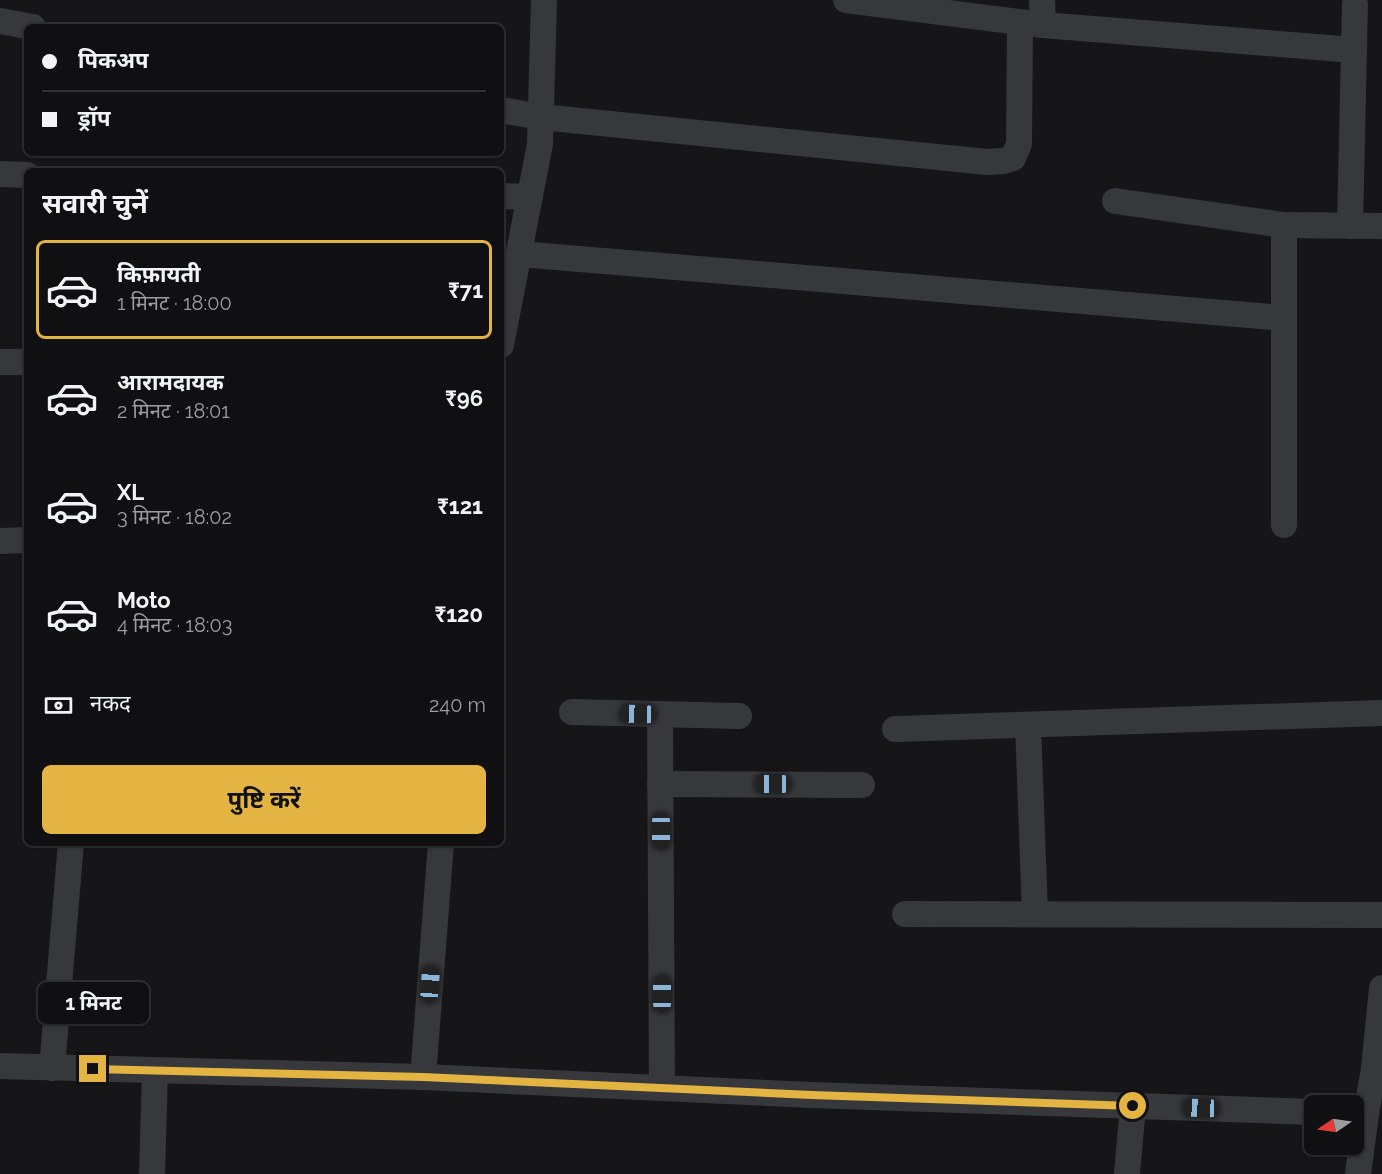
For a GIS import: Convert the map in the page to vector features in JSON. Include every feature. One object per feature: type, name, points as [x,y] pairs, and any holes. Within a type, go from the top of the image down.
[{"type":"street","points":[[504,331],[540,144],[544,0]]},
{"type":"street","points":[[846,0],[1032,24],[1354,50]]},
{"type":"street","points":[[504,111],[541,117],[987,162],[1003,161],[1014,158],[1019,144],[1032,24],[1042,0]]},
{"type":"street","points":[[1350,226],[1355,4]]},
{"type":"street","points":[[0,21],[24,25]]},
{"type":"street","points":[[0,174],[24,175]]},
{"type":"street","points":[[504,196],[530,197]]},
{"type":"street","points":[[1115,201],[1284,225],[1382,226]]},
{"type":"street","points":[[1284,225],[1284,525]]},
{"type":"street","points":[[520,254],[1284,318]]},
{"type":"street","points":[[0,362],[24,362]]},
{"type":"street","points":[[0,541],[24,540]]},
{"type":"street","points":[[572,712],[739,716]]},
{"type":"street","points":[[895,729],[1382,713]]},
{"type":"street","points":[[660,714],[662,1088]]},
{"type":"street","points":[[1028,725],[1035,914]]},
{"type":"street","points":[[660,784],[862,785]]},
{"type":"street","points":[[52,1068],[71,846]]},
{"type":"street","points":[[423,1077],[441,846]]},
{"type":"street","points":[[905,914],[1382,915]]},
{"type":"street","points":[[1364,1101],[1378,1069],[1382,988]]},
{"type":"street","points":[[0,1066],[423,1077],[1304,1112]]},
{"type":"street","points":[[153,1174],[155,1071]]},
{"type":"street","points":[[1127,1174],[1133,1106]]},
{"type":"street","points":[[1358,1155],[1358,1174]]},
{"type":"route","points":[[93,1069],[423,1077],[812,1095],[1133,1106]]}]
